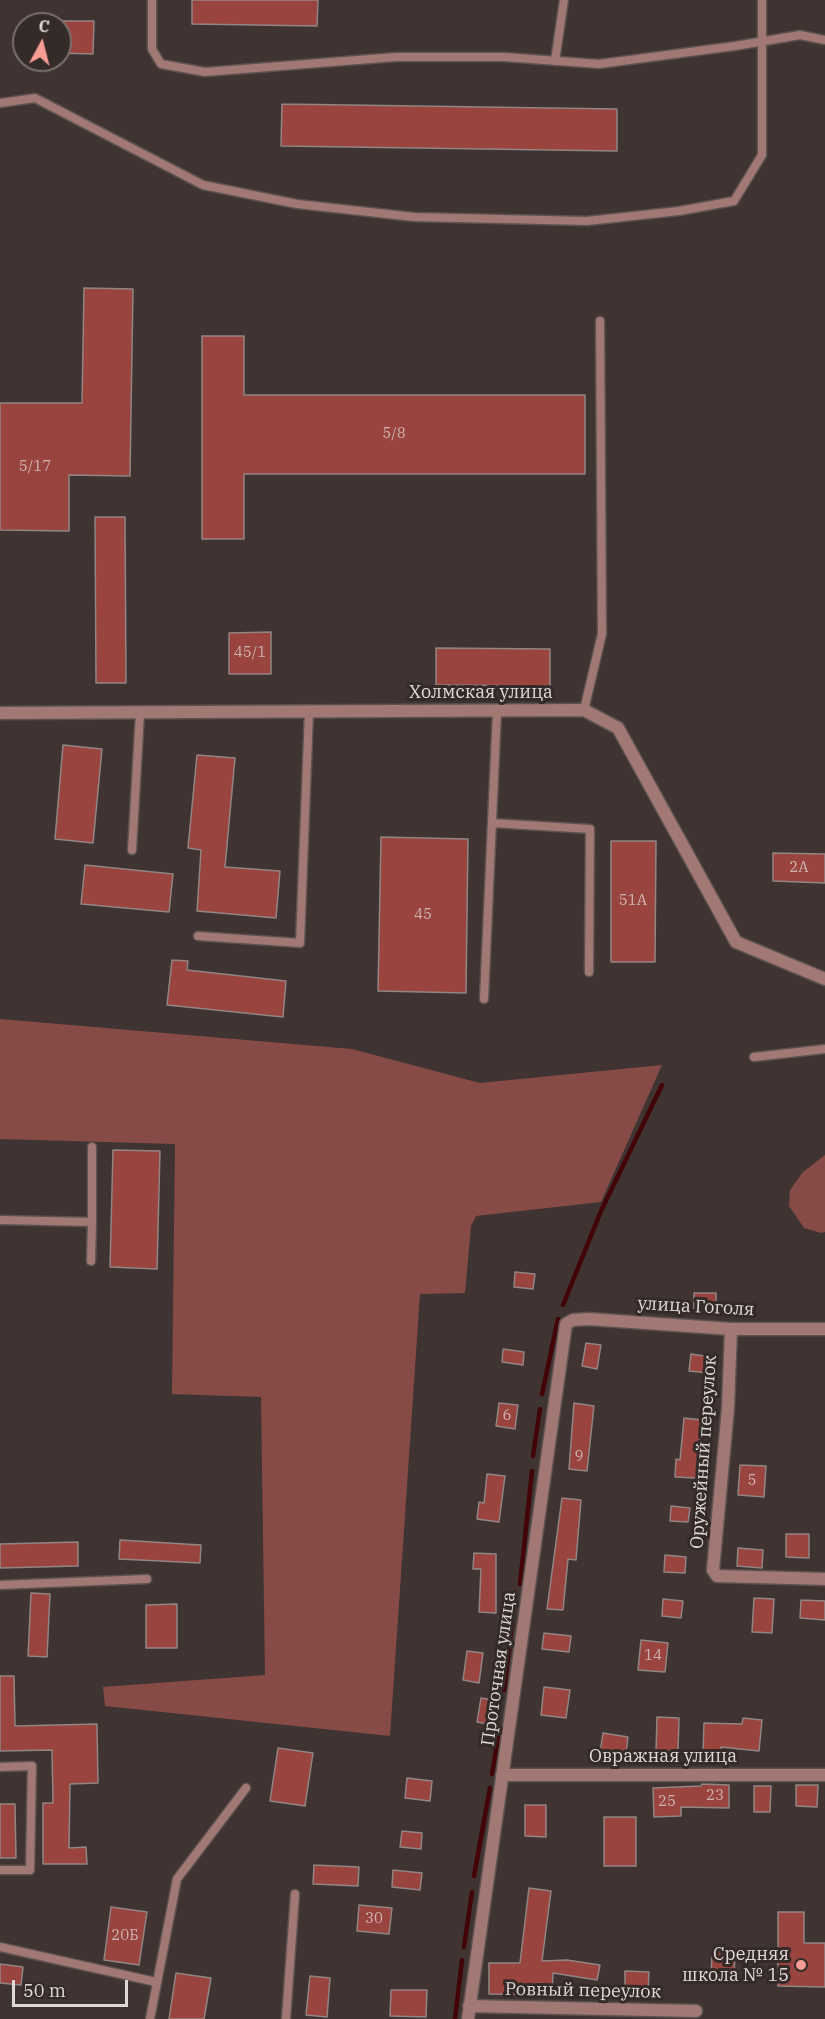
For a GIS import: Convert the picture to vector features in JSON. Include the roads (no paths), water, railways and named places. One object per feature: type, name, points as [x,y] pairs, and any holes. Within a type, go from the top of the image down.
[{"type":"street","name":"Холмская улица","points":[[0,713],[584,710],[618,728],[736,942],[825,979]]},
{"type":"street","name":"улица Гоголя","points":[[566,1324],[573,1320],[590,1319],[731,1329],[825,1329]]},
{"type":"street","name":"Проточная улица","points":[[468,2013],[566,1324]]},
{"type":"street","name":"Оружейный переулок","points":[[731,1329],[728,1408],[713,1570],[717,1576],[825,1579]]},
{"type":"street","name":"Овражная улица","points":[[502,1775],[825,1775]]},
{"type":"street","name":"Ровный переулок","points":[[468,2013],[696,2011]]},
{"type":"lane","points":[[152,0],[152,49],[161,64],[205,72],[396,57],[504,57],[599,64],[800,35],[825,40]]},
{"type":"lane","points":[[555,61],[563,20],[564,0]]},
{"type":"lane","points":[[0,103],[35,98],[203,185],[297,204],[414,217],[587,221],[679,211],[734,201],[762,155],[762,0]]},
{"type":"lane","points":[[584,710],[602,634],[600,321]]},
{"type":"lane","points":[[484,999],[497,711]]},
{"type":"lane","points":[[198,936],[300,943],[309,712]]},
{"type":"lane","points":[[132,850],[140,713]]},
{"type":"lane","points":[[492,823],[590,829],[589,972]]},
{"type":"lane","points":[[754,1057],[825,1049]]},
{"type":"lane","points":[[91,1261],[92,1147]]},
{"type":"lane","points":[[0,1220],[92,1222]]},
{"type":"lane","points":[[0,1585],[147,1579]]},
{"type":"lane","points":[[0,1767],[32,1766],[30,1870],[0,1870]]},
{"type":"lane","points":[[150,2019],[177,1879],[246,1788]]},
{"type":"lane","points":[[286,2019],[295,1894]]},
{"type":"lane","points":[[0,1947],[156,1982]]},
{"type":"waterway","points":[[563,1305],[601,1211],[662,1085]]},
{"type":"waterway","points":[[542,1394],[558,1319]]},
{"type":"waterway","points":[[533,1456],[540,1409]]},
{"type":"waterway","points":[[520,1584],[532,1471]]},
{"type":"waterway","points":[[504,1690],[512,1621]]},
{"type":"waterway","points":[[492,1774],[498,1738]]},
{"type":"waterway","points":[[474,1876],[490,1788]]},
{"type":"waterway","points":[[464,1947],[472,1892]]},
{"type":"waterway","points":[[455,2019],[462,1960]]},
{"type":"place","name":"Средняя школа № 15","points":[[801,1965]]}]
